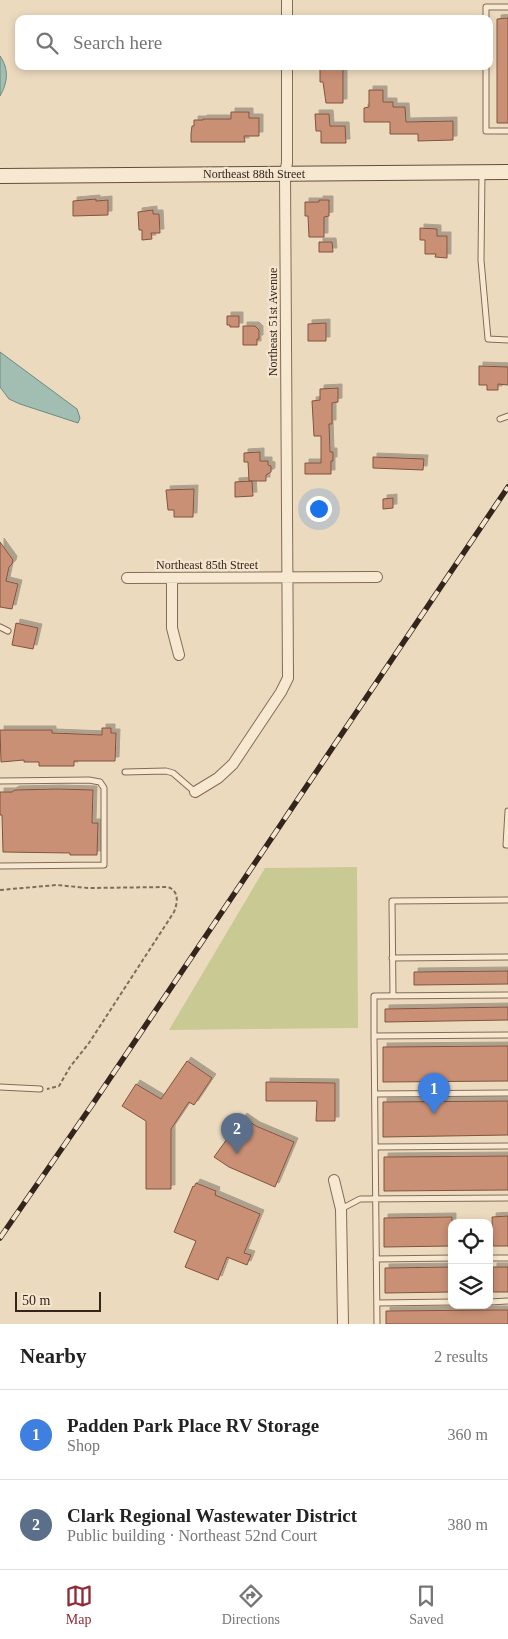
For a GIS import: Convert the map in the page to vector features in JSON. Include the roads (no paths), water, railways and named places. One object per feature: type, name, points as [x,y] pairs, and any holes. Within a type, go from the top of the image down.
[{"type":"main road","name":"Northeast 88th Street","points":[[0,176],[508,172]]},
{"type":"street","points":[[287,0],[287,15]]},
{"type":"street","name":"Northeast 51st Avenue","points":[[195,792],[218,778],[233,764],[285,686],[288,671],[285,174],[287,162],[287,70]]},
{"type":"street","name":"Northeast 85th Street","points":[[126,578],[377,577]]},
{"type":"street","points":[[172,578],[172,628],[179,655]]},
{"type":"street","points":[[334,1180],[341,1209],[342,1324]]},
{"type":"lane","points":[[486,0],[486,15]]},
{"type":"lane","points":[[486,8],[508,7]]},
{"type":"lane","points":[[486,70],[486,131],[508,131]]},
{"type":"lane","points":[[482,172],[481,260],[488,338],[508,340]]},
{"type":"lane","points":[[500,419],[508,416]]},
{"type":"lane","points":[[0,627],[8,631]]},
{"type":"lane","points":[[125,772],[166,771],[173,773],[195,792]]},
{"type":"lane","points":[[0,780],[89,780],[100,782],[104,788],[104,865],[0,866]]},
{"type":"lane","points":[[508,811],[506,845],[508,845]]},
{"type":"lane","points":[[393,996],[392,901],[508,900]]},
{"type":"lane","points":[[392,958],[508,957]]},
{"type":"lane","points":[[377,1324],[374,996],[508,995]]},
{"type":"lane","points":[[374,1036],[508,1035]]},
{"type":"lane","points":[[0,1087],[40,1089]]},
{"type":"lane","points":[[374,1094],[508,1093]]},
{"type":"lane","points":[[375,1147],[508,1146]]},
{"type":"lane","points":[[341,1209],[360,1199],[508,1198]]},
{"type":"lane","points":[[376,1259],[448,1258]]},
{"type":"lane","points":[[493,1258],[508,1258]]},
{"type":"lane","points":[[376,1303],[448,1302]]},
{"type":"lane","points":[[493,1302],[508,1302]]},
{"type":"railway","points":[[0,1238],[92,1105],[508,487]]},
{"type":"place","name":"Padden Park Place RV Storage","points":[[434,1114]]},
{"type":"place","name":"Clark Regional Wastewater District","points":[[237,1154]]}]
